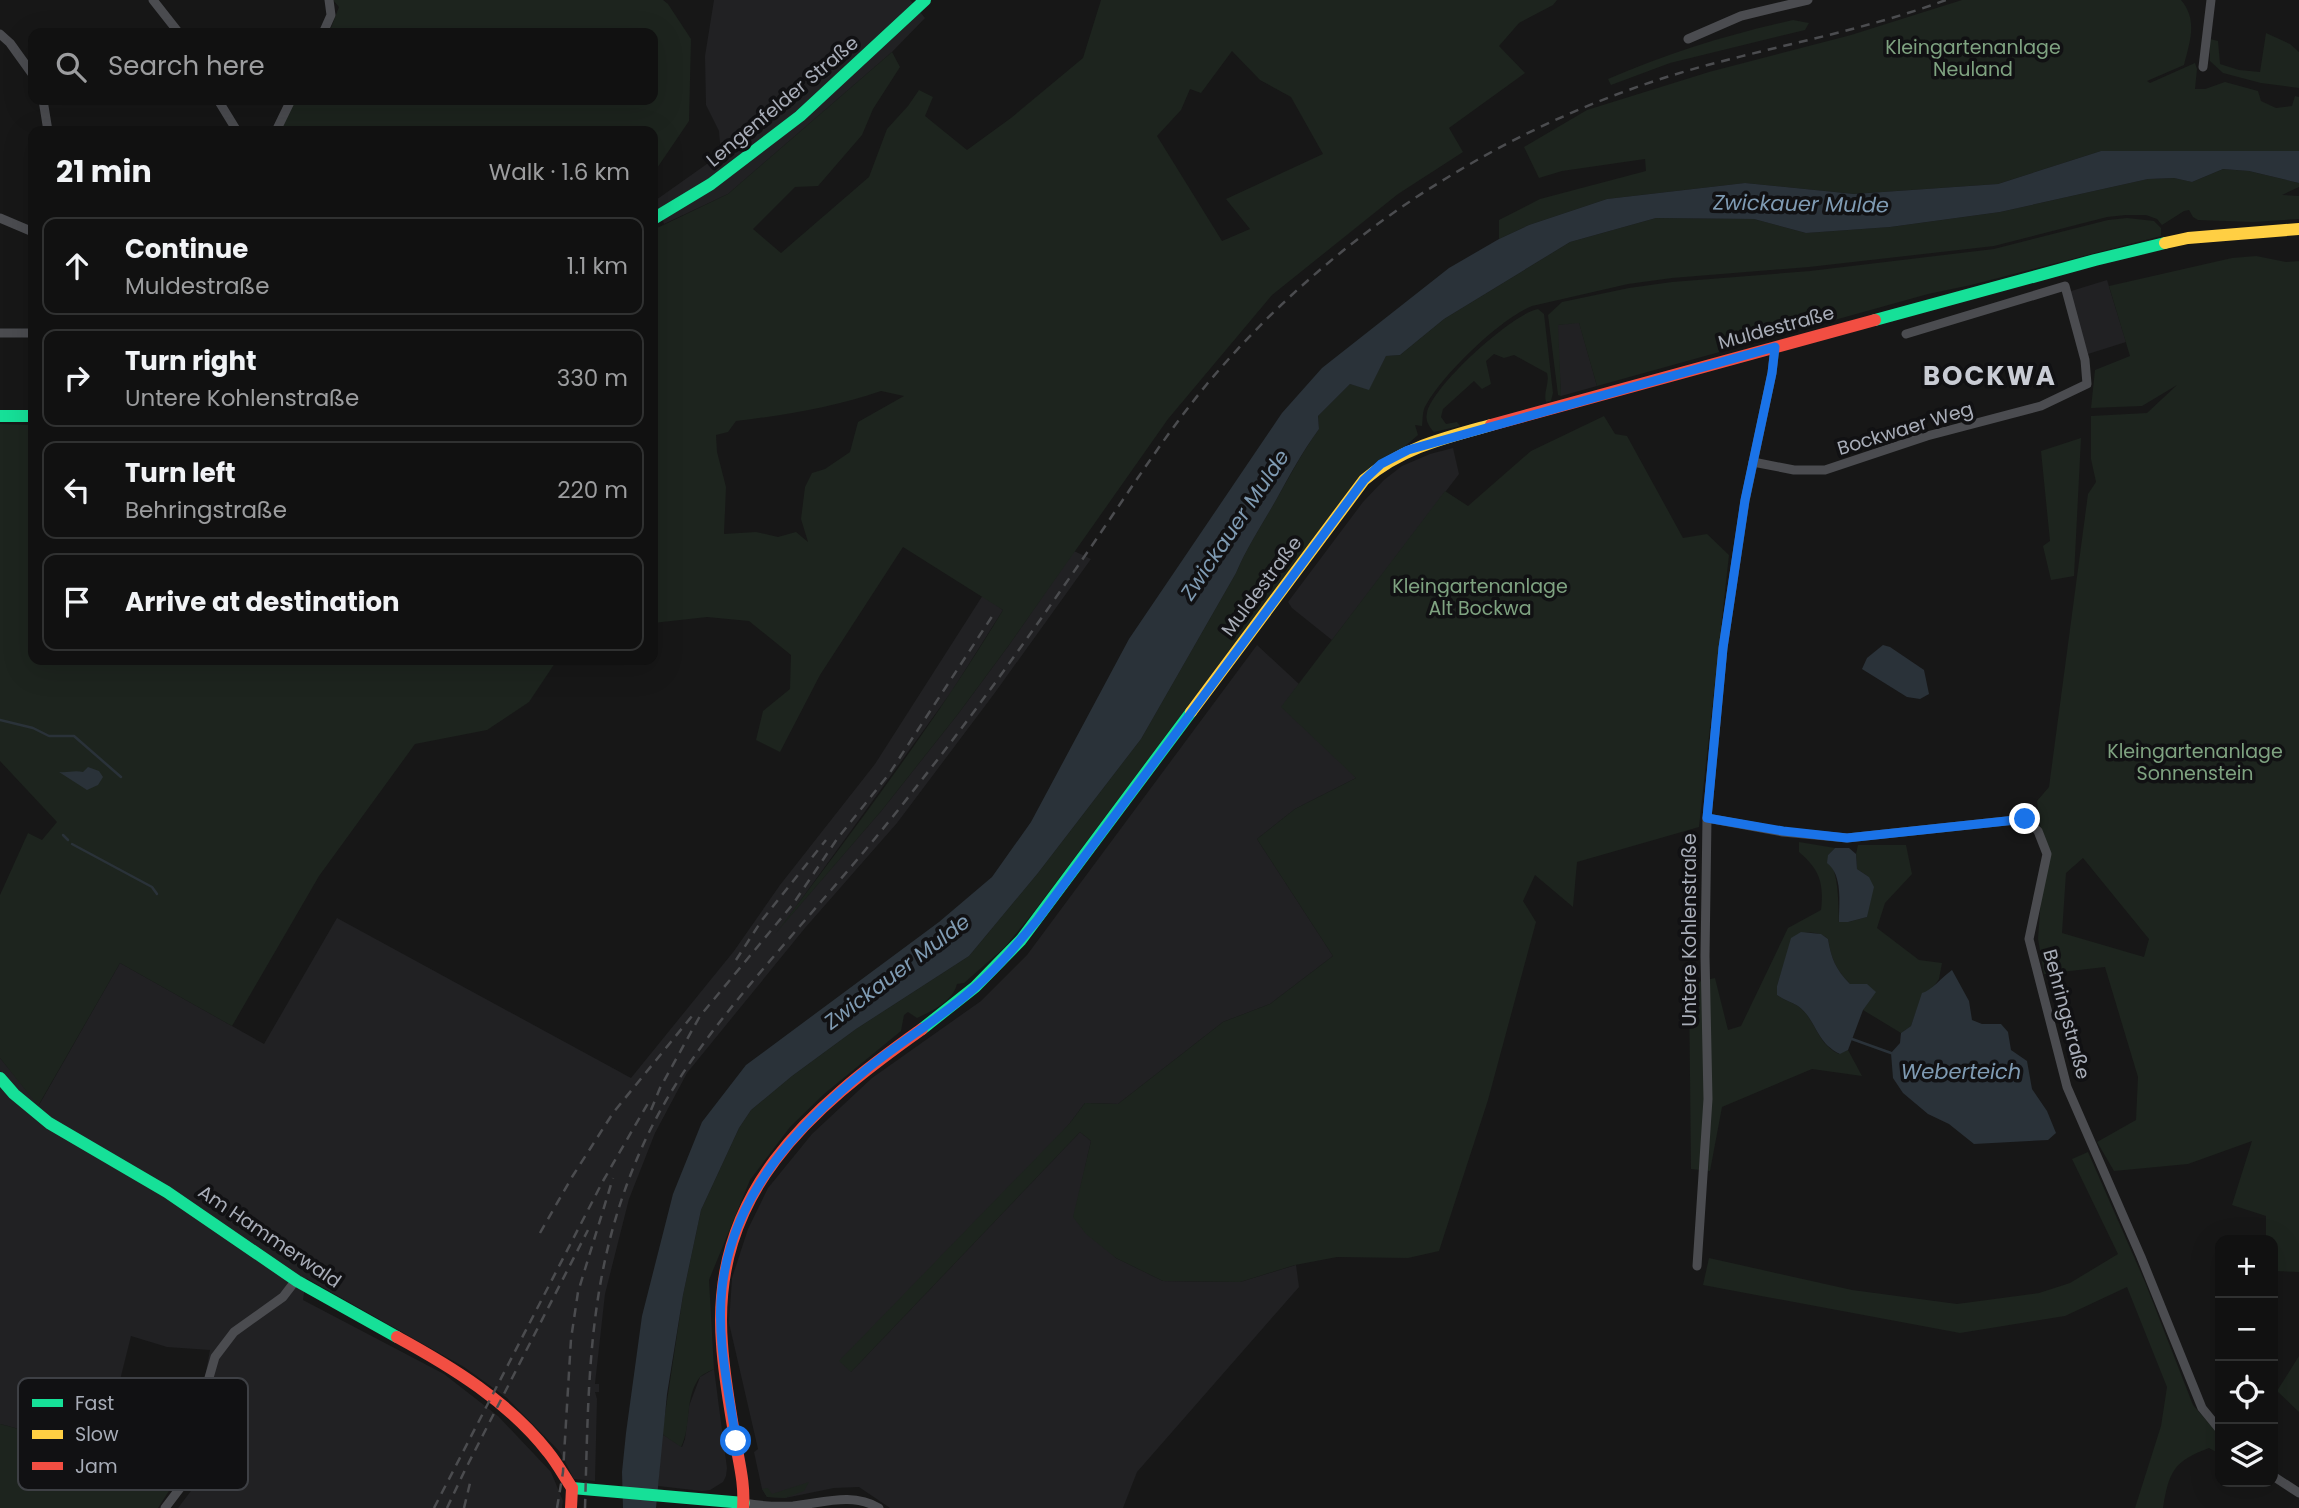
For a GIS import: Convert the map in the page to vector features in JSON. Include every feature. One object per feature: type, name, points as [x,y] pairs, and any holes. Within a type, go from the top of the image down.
[{"type":"main road","name":"Lengenfelder Straße","points":[[658,216],[711,184],[800,116],[925,0]]},
{"type":"main road","name":"Muldestraße","points":[[743,1506],[720,1319],[722,1287],[731,1245],[746,1204],[757,1185],[797,1136],[867,1069],[963,997],[1009,954],[1038,919],[1364,480],[1381,464],[1426,443],[2095,260],[2208,236],[2299,229]]},
{"type":"main road","points":[[0,416],[28,416]]},
{"type":"main road","name":"Am Hammerwald","points":[[0,1078],[48,1122],[181,1199],[296,1280],[453,1368],[500,1403],[549,1452],[572,1489]]},
{"type":"main road","points":[[571,1508],[572,1489],[743,1506]]},
{"type":"street","points":[[153,0],[175,28]]},
{"type":"street","points":[[325,28],[331,15],[329,0]]},
{"type":"street","points":[[1688,39],[1741,16],[1808,0]]},
{"type":"street","points":[[2203,67],[2211,0]]},
{"type":"street","points":[[0,34],[28,68]]},
{"type":"street","points":[[44,105],[47,126]]},
{"type":"street","points":[[221,105],[234,126]]},
{"type":"street","points":[[278,126],[289,105]]},
{"type":"street","points":[[0,218],[28,230]]},
{"type":"street","name":"Bockwaer Weg","points":[[1754,462],[1794,470],[1825,470],[1927,436],[2040,406],[2087,384],[2085,360],[2065,286],[1906,334]]},
{"type":"street","points":[[0,333],[28,333]]},
{"type":"street","name":"Untere Kohlenstraße","points":[[1697,1266],[1708,1099],[1705,956],[1707,818],[1723,648],[1745,500],[1775,347]]},
{"type":"street","name":"Behringstraße","points":[[1707,818],[1783,831],[1847,838],[2025,819],[2038,831],[2047,854],[2029,939],[2067,1087],[2141,1256],[2202,1408],[2215,1424]]},
{"type":"street","points":[[209,1378],[215,1357],[234,1332],[283,1297],[296,1280]]},
{"type":"street","points":[[2278,1479],[2299,1493]]},
{"type":"street","points":[[166,1508],[179,1490]]},
{"type":"street","points":[[743,1506],[795,1506],[844,1499],[861,1500],[880,1508]]},
{"type":"shaded area","points":[[714,0],[910,0],[925,18],[892,52],[728,194],[664,224],[658,199],[721,154],[719,131],[706,105],[705,56]]},
{"type":"shaded area","points":[[2107,280],[2126,342],[2088,354],[2068,292]]},
{"type":"shaded area","points":[[1579,322],[1597,386],[1561,396],[1557,325]]},
{"type":"shaded area","points":[[1453,448],[1459,474],[1332,640],[1292,608],[1288,602],[1363,502],[1384,480],[1402,466]]},
{"type":"shaded area","points":[[1074,551],[1091,559],[897,823],[805,928],[687,1073],[655,1133],[629,1199],[605,1294],[595,1384],[599,1384],[599,1392],[595,1392],[595,1481],[574,1479],[560,1452],[507,1398],[464,1367],[306,1278],[303,1300],[444,1374],[498,1416],[551,1472],[563,1501],[562,1508],[178,1508],[192,1490],[248,1490],[248,1378],[205,1378],[210,1350],[167,1347],[131,1336],[120,1378],[18,1378],[18,1429],[0,1424],[0,1058],[39,1105],[120,963],[264,1044],[337,918],[631,1078],[734,951],[780,885],[875,764],[983,595],[1003,610],[952,691],[785,922],[882,810],[1009,645]]},
{"type":"shaded area","points":[[1257,645],[1299,684],[1291,695],[1356,778],[1295,809],[1257,839],[1333,956],[1270,1004],[1223,1022],[1118,1104],[1085,1103],[851,1372],[1080,1132],[1091,1141],[1074,1217],[1116,1258],[1163,1281],[1240,1282],[1296,1265],[1299,1287],[1137,1472],[1123,1508],[890,1508],[859,1487],[834,1488],[785,1498],[767,1497],[762,1489],[754,1452],[758,1449],[729,1323],[732,1278],[748,1229],[768,1188],[812,1134],[872,1078],[981,1001],[1027,955]]},
{"type":"shaded area","points":[[714,1369],[726,1476],[723,1482],[710,1490],[658,1486],[662,1434],[682,1447],[689,1406],[700,1377]]},
{"type":"green space","points":[[333,0],[663,0],[691,39],[689,121],[658,167],[658,126],[282,126],[293,105],[658,105],[658,28],[331,28],[339,7]]},
{"type":"green space","points":[[1101,0],[1557,0],[1553,5],[1519,23],[1499,46],[1525,73],[1449,128],[1463,152],[1398,194],[1272,295],[1168,419],[958,714],[882,810],[776,933],[922,734],[1003,610],[903,547],[820,675],[780,752],[756,740],[763,711],[790,689],[791,655],[749,621],[707,617],[658,622],[658,228],[728,194],[892,52],[900,67],[873,109],[862,135],[818,186],[795,187],[753,229],[781,253],[869,177],[887,129],[919,90],[933,97],[925,116],[967,150],[1011,118],[1083,58]],"holes":[[[1232,51],[1260,80],[1291,97],[1323,154],[1226,199],[1250,229],[1222,241],[1157,136],[1181,110],[1190,89],[1201,93]],[[881,391],[904,396],[858,422],[850,452],[825,469],[812,473],[805,487],[801,519],[808,542],[796,532],[778,537],[756,532],[724,534],[726,487],[717,452],[716,435],[728,432],[736,421],[810,410]]]},
{"type":"green space","name":"Kleingartenanlage Neuland","points":[[1962,0],[2181,0],[2191,23],[2184,65],[2147,81],[2150,83],[2195,63],[2195,89],[2205,89],[2225,82],[2258,91],[2261,101],[2276,108],[2292,106],[2295,96],[2299,97],[2299,151],[2101,151],[1998,184],[1854,194],[1745,183],[1607,199],[1529,225],[1499,239],[1499,220],[1540,199],[1646,171],[1645,159],[1562,171],[1539,178],[1524,147],[1587,110],[1709,72],[1851,35]]},
{"type":"green space","points":[[1793,20],[1809,23],[1805,30],[1670,63],[1611,85],[1608,79],[1699,45]]},
{"type":"green space","points":[[2266,33],[2290,44],[2299,52],[2299,88],[2261,83],[2223,73],[2210,61],[2210,39],[2218,41],[2220,64],[2239,70],[2260,72]]},
{"type":"green space","points":[[2223,169],[2249,171],[2299,183],[2299,187],[2282,195],[2299,196],[2299,219],[2253,222],[2198,220],[2189,210],[2162,225],[2157,219],[2146,215],[2126,215],[2107,217],[1994,246],[1628,284],[1532,306],[1489,335],[1459,363],[1434,392],[1423,412],[1422,426],[1415,425],[1418,435],[1361,475],[1004,948],[964,983],[957,984],[941,1005],[917,1018],[908,1012],[904,1015],[901,1031],[824,1094],[790,1127],[750,1180],[709,1280],[714,1369],[701,1376],[695,1385],[681,1447],[662,1434],[683,1295],[701,1210],[739,1128],[751,1110],[792,1076],[856,1029],[969,956],[1038,873],[1141,739],[1255,536],[1319,429],[1318,416],[1350,384],[1369,389],[1386,356],[1400,355],[1444,319],[1570,242],[1656,218],[1754,219],[1806,233],[1890,227],[2000,212],[2148,179],[2174,178],[2192,182]]},
{"type":"green space","points":[[2127,218],[2154,221],[2161,228],[2161,236],[1928,294],[1597,386],[1579,323],[1558,325],[1561,396],[1558,395],[1548,315],[1562,302],[1672,282],[1810,271],[1994,249],[2108,220]]},
{"type":"green space","name":"Kleingartenanlage Sonnenstein","points":[[2256,256],[2286,262],[2299,261],[2299,1272],[2278,1271],[2278,1235],[2266,1235],[2266,1216],[2232,1205],[2252,1141],[2188,1164],[2114,1171],[2097,1142],[2136,1120],[2138,1077],[2105,967],[2044,974],[2038,939],[2044,855],[2037,801],[2049,787],[2088,494],[2096,482],[2091,459],[2091,416],[2147,413],[2177,385],[2142,406],[2091,408],[2095,370],[2130,356],[2109,286],[2232,258]],"holes":[[[2083,858],[2149,939],[2144,957],[2062,933],[2066,873]]]},
{"type":"green space","points":[[1538,309],[1544,314],[1553,393],[1551,401],[1546,402],[1545,398],[1547,373],[1514,355],[1504,358],[1494,354],[1486,361],[1491,384],[1482,389],[1474,381],[1443,409],[1441,417],[1446,424],[1457,422],[1460,426],[1434,432],[1428,423],[1427,413],[1443,386],[1493,337],[1511,323]]},
{"type":"green space","name":"Kleingartenanlage Alt Bockwa","points":[[1604,416],[1615,434],[1627,436],[1683,538],[1707,534],[1729,555],[1699,827],[1577,862],[1573,907],[1535,875],[1523,901],[1536,922],[1488,1100],[1439,1251],[1408,1258],[1337,1257],[1295,1265],[1240,1282],[1163,1281],[1116,1258],[1086,1234],[1073,1217],[1091,1141],[1080,1132],[851,1372],[839,1361],[1070,1123],[1085,1103],[1118,1104],[1223,1022],[1270,1004],[1333,956],[1257,839],[1295,809],[1356,778],[1281,707],[1445,491],[1468,506],[1531,451]]},
{"type":"green space","points":[[0,424],[28,425],[28,665],[554,665],[529,702],[487,730],[415,744],[319,876],[232,1026],[120,963],[38,1106],[0,1058],[0,895],[28,833],[42,840],[57,822],[0,761]]},
{"type":"green space","points":[[2081,438],[2074,576],[2051,580],[2043,546],[2050,541],[2041,451]]},
{"type":"green space","points":[[1799,842],[1835,848],[1828,855],[1836,880],[1839,922],[1867,917],[1869,877],[1857,869],[1858,845],[1906,845],[1912,874],[1885,903],[1877,928],[1919,960],[1942,963],[1939,979],[1916,1012],[1911,1026],[1901,1033],[1863,1010],[1867,984],[1850,984],[1845,979],[1835,963],[1828,939],[1810,932],[1792,938],[1777,986],[1777,995],[1804,1012],[1831,1049],[1839,1054],[1848,1050],[1862,1076],[1812,1069],[1722,1107],[1710,1171],[1691,1169],[1689,984],[1715,978],[1728,1030],[1741,1026],[1788,928],[1821,910],[1822,892],[1819,878],[1812,865],[1799,852]]},
{"type":"green space","points":[[2088,1152],[2145,1282],[2193,1405],[2215,1430],[2215,1451],[2209,1448],[2197,1453],[2175,1469],[2163,1508],[2135,1508],[2161,1426],[2167,1387],[2127,1287],[2065,1316],[1960,1333],[1703,1285],[1709,1258],[1852,1290],[1957,1304],[2039,1293],[2070,1283],[2118,1254],[2072,1159]]},
{"type":"green space","points":[[2299,1356],[2299,1412],[2278,1389]]},
{"type":"green space","points":[[0,1424],[18,1429],[18,1490],[170,1490],[158,1508],[0,1508]]},
{"type":"green space","points":[[809,1482],[804,1491],[785,1498],[767,1497],[762,1489],[768,1488],[772,1494]]},
{"type":"water","name":"Zwickauer Mulde","points":[[2101,151],[2299,151],[2299,183],[2249,171],[2223,169],[2192,182],[2174,178],[2148,179],[2000,212],[1890,227],[1806,233],[1754,219],[1656,218],[1570,242],[1444,319],[1400,355],[1386,356],[1369,390],[1350,384],[1318,416],[1319,429],[1291,473],[1141,739],[1038,873],[969,956],[856,1029],[792,1076],[751,1110],[739,1128],[701,1210],[683,1295],[667,1394],[656,1508],[623,1508],[622,1472],[642,1316],[673,1194],[702,1122],[746,1065],[939,922],[992,877],[1031,822],[1129,639],[1282,413],[1322,368],[1449,268],[1529,225],[1607,199],[1745,183],[1854,194],[1998,184]]},
{"type":"water","points":[[1883,645],[1924,670],[1929,694],[1920,699],[1907,697],[1862,669],[1867,658]]},
{"type":"water","points":[[88,767],[99,771],[103,777],[98,785],[87,790],[59,772],[83,772]]},
{"type":"water","points":[[1835,848],[1849,848],[1856,854],[1857,869],[1869,877],[1874,887],[1867,917],[1839,922],[1838,882],[1827,863],[1828,855]]},
{"type":"water","points":[[1801,932],[1821,934],[1828,939],[1835,963],[1845,979],[1850,984],[1867,984],[1876,992],[1863,1010],[1848,1050],[1840,1054],[1826,1043],[1798,1006],[1777,995],[1777,986],[1791,938]]},
{"type":"water","name":"Weberteich","points":[[1952,970],[1969,1001],[1972,1020],[1982,1024],[2001,1024],[2008,1032],[2011,1050],[2027,1061],[2032,1089],[2047,1111],[2056,1133],[2048,1140],[1974,1144],[1949,1124],[1928,1114],[1903,1093],[1893,1078],[1891,1053],[1900,1043],[1901,1033],[1911,1026],[1922,993]]},
{"type":"waterway","points":[[0,720],[33,728],[49,736],[74,736],[121,777]]},
{"type":"waterway","points":[[63,835],[68,840]]},
{"type":"waterway","points":[[72,844],[152,887],[157,894]]},
{"type":"waterway","points":[[1852,1039],[1891,1053]]},
{"type":"railway","points":[[585,1508],[590,1368],[601,1280],[625,1191],[657,1117],[689,1063],[726,1013],[855,863],[965,724],[1051,605],[1162,443],[1233,354],[1288,298],[1348,246],[1445,179],[1539,128],[1603,100],[1670,76],[1857,28],[1946,0]]},
{"type":"railway","points":[[651,1110],[660,1088],[700,1016],[793,904],[837,839],[889,774],[993,615]]},
{"type":"railway","points":[[736,960],[762,920],[826,840]]},
{"type":"railway","points":[[540,1233],[613,1113],[692,1016]]},
{"type":"railway","points":[[434,1508],[603,1181],[651,1098]]},
{"type":"railway","points":[[557,1508],[563,1472],[571,1339],[578,1292],[613,1178]]},
{"type":"railway","points":[[447,1508],[588,1230]]},
{"type":"railway","points":[[464,1508],[470,1483]]},
{"type":"traffic: fast","points":[[658,216],[711,184],[800,116],[925,0]]},
{"type":"traffic: fast","points":[[1875,320],[2165,243]]},
{"type":"traffic: fast","points":[[0,416],[28,416]]},
{"type":"traffic: fast","points":[[922,1029],[975,987],[1021,940],[1191,712]]},
{"type":"traffic: fast","points":[[0,1078],[14,1094],[49,1123],[167,1192],[297,1281],[397,1337]]},
{"type":"traffic: fast","points":[[572,1488],[744,1503]]},
{"type":"traffic: slow","points":[[2165,243],[2188,238],[2299,229]]},
{"type":"traffic: slow","points":[[1191,712],[1364,480],[1408,452],[1491,425]]},
{"type":"traffic: jam","points":[[1491,425],[1875,320]]},
{"type":"traffic: jam","points":[[743,1508],[742,1482],[722,1344],[723,1290],[732,1242],[750,1199],[775,1160],[806,1124],[880,1059],[922,1029]]},
{"type":"traffic: jam","points":[[397,1337],[459,1373],[516,1417],[548,1452],[572,1488]]},
{"type":"traffic: jam","points":[[571,1508],[572,1488]]},
{"type":"district","name":"BOCKWA","points":[[1990,376]]},
{"type":"route","points":[[736,1441],[720,1319],[722,1287],[737,1226],[757,1185],[797,1136],[831,1102],[867,1069],[963,997],[1009,954],[1038,919],[1364,480],[1381,464],[1408,450],[1775,347],[1745,500],[1723,648],[1707,818],[1783,831],[1847,838],[2025,819]]}]
